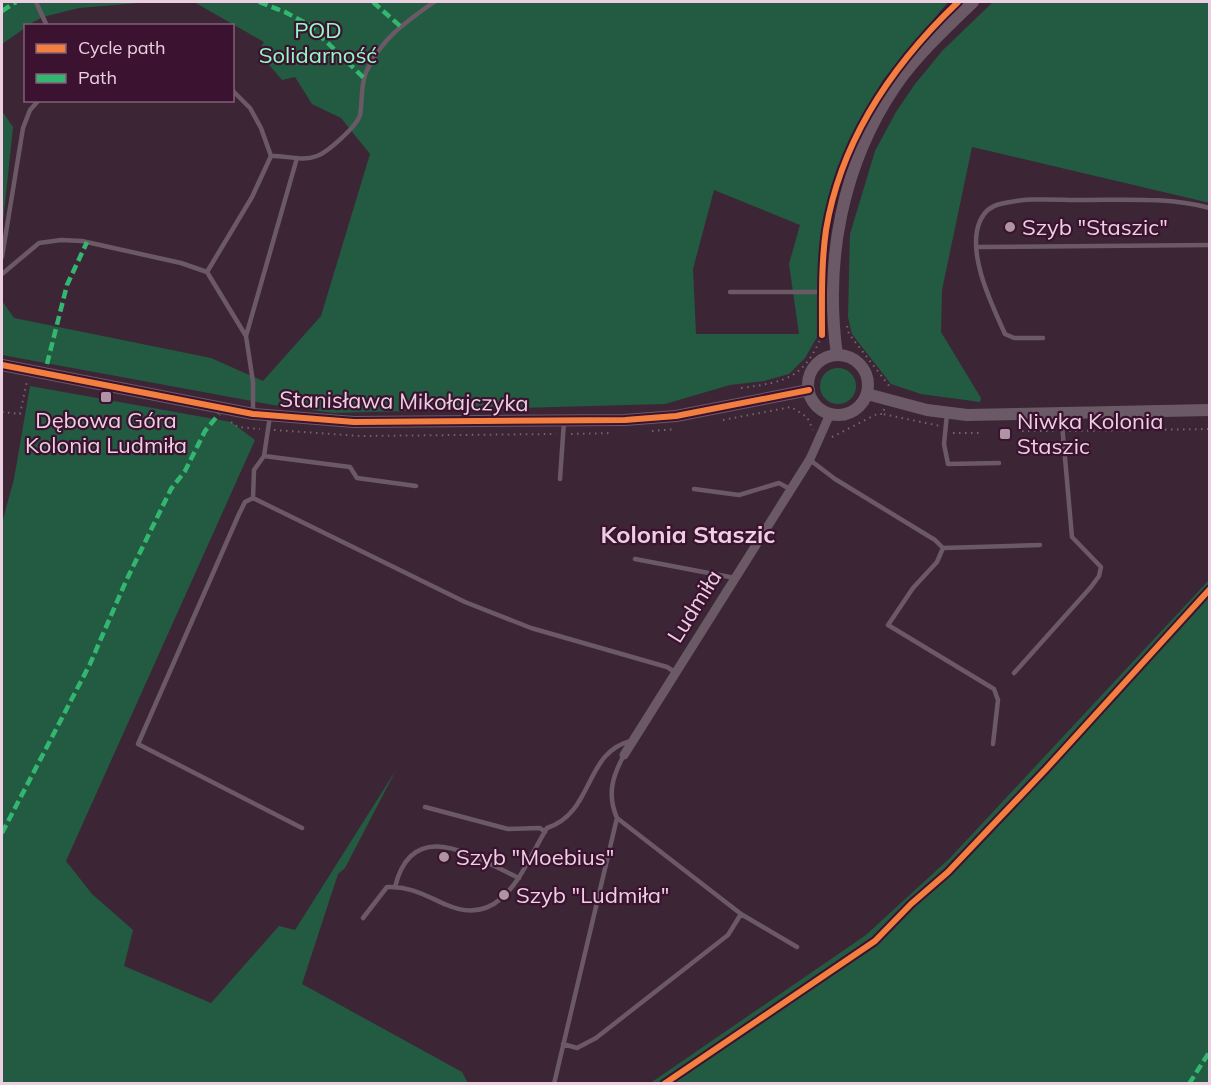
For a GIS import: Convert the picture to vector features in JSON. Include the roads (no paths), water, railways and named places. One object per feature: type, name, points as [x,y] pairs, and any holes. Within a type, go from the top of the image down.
[{"type":"street","points":[[837,355],[832,292],[836,235],[844,201],[863,144],[891,94],[914,62],[973,2]]},
{"type":"street","points":[[837,355],[858,362],[865,371],[868,382],[867,393],[857,409],[848,413],[830,414],[820,409],[809,390],[812,370],[827,357],[837,355]]},
{"type":"street","name":"Stanisława Mikołajczyka","points":[[2,365],[253,414],[354,422],[564,421],[676,416],[809,390]]},
{"type":"street","points":[[867,393],[946,414],[1209,410]]},
{"type":"street","name":"Ludmiła","points":[[624,755],[810,459],[824,432],[830,414]]},
{"type":"lane","points":[[36,2],[46,24]]},
{"type":"lane","points":[[271,156],[297,158],[316,156],[348,132],[360,116],[360,94],[366,71],[383,42],[434,2]]},
{"type":"lane","points":[[207,272],[252,197],[271,156],[261,128],[250,108],[234,92]]},
{"type":"lane","points":[[2,257],[23,128],[30,110],[37,102]]},
{"type":"lane","points":[[246,336],[297,158]]},
{"type":"lane","points":[[1043,338],[1014,338],[1005,334],[985,288],[978,247],[979,222],[986,211],[999,204],[1032,200],[1163,200],[1209,208]]},
{"type":"lane","points":[[2,272],[39,243],[62,240],[82,241],[128,251],[182,263],[207,272],[246,336],[253,382],[253,414]]},
{"type":"lane","points":[[978,247],[1209,245]]},
{"type":"lane","points":[[730,291],[832,292]]},
{"type":"lane","points":[[1014,673],[1091,587],[1099,576],[1101,567],[1072,537],[1061,413]]},
{"type":"lane","points":[[946,414],[944,444],[948,464],[999,463]]},
{"type":"lane","points":[[253,498],[254,470],[264,456],[270,416]]},
{"type":"lane","points":[[560,479],[564,421]]},
{"type":"lane","points":[[264,456],[350,467],[357,478],[416,486]]},
{"type":"lane","points":[[810,459],[835,479],[935,540],[943,548],[1040,545]]},
{"type":"lane","points":[[694,489],[739,495],[779,483],[790,489]]},
{"type":"lane","points":[[253,498],[465,602],[531,628],[667,667],[676,673]]},
{"type":"lane","points":[[253,498],[245,502],[239,514],[138,744],[302,828]]},
{"type":"lane","points":[[943,548],[937,562],[906,597],[888,625],[994,689],[998,700],[993,744]]},
{"type":"lane","points":[[634,559],[735,578]]},
{"type":"lane","points":[[664,1083],[875,941],[911,904],[948,872],[1046,770],[1209,589]]},
{"type":"lane","points":[[363,918],[387,887],[404,886],[459,910],[491,907],[506,898],[547,828],[562,823],[574,811],[602,760],[617,744],[634,740]]},
{"type":"lane","points":[[624,755],[610,787],[611,805],[617,818],[741,914],[797,947]]},
{"type":"lane","points":[[425,807],[508,830],[540,828],[545,832]]},
{"type":"lane","points":[[554,1083],[617,818]]},
{"type":"lane","points":[[394,887],[399,868],[407,857],[419,849],[434,847],[460,850],[519,878]]},
{"type":"lane","points":[[563,1044],[577,1048],[596,1038],[728,935],[741,914]]},
{"type":"place","name":"Szyb \"Staszic\"","points":[[1010,227]]},
{"type":"place","name":"Dębowa Góra Kolonia Ludmiła","points":[[106,397]]},
{"type":"place","name":"Niwka Kolonia Staszic","points":[[1005,434]]},
{"type":"place","name":"Szyb \"Moebius\"","points":[[444,857]]},
{"type":"place","name":"Szyb \"Ludmiła\"","points":[[504,895]]},
{"type":"district","name":"Kolonia Staszic","points":[[688,534]]},
{"type":"park label","name":"POD Solidarność","points":[[318,42]]}]
